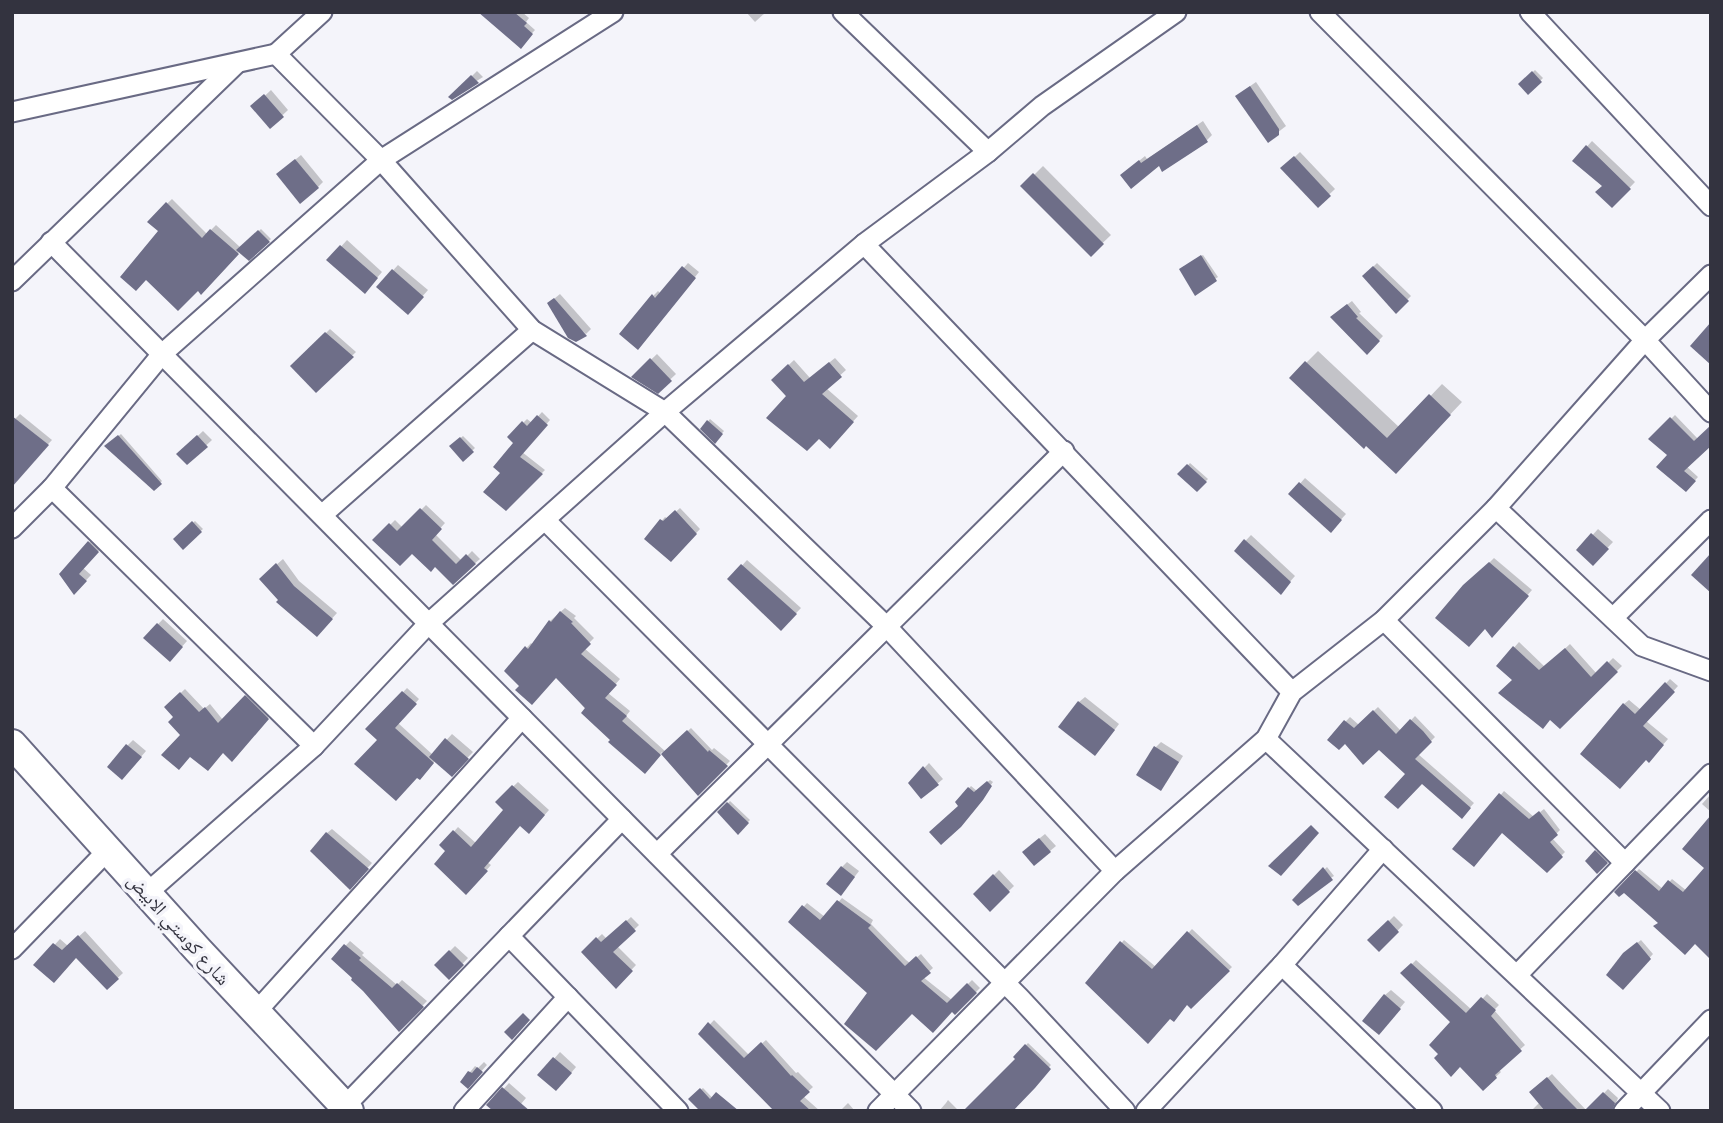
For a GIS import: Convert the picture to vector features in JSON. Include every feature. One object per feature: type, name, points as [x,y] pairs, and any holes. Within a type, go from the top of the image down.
[{"type":"highway","name":"شارع كوستي الابيض","points":[[12,744],[347,1108]]},
{"type":"street","points":[[12,112],[276,54],[322,12]]},
{"type":"street","points":[[12,528],[52,488],[162,354],[381,160],[613,12]]},
{"type":"street","points":[[843,12],[988,152]]},
{"type":"street","points":[[147,893],[314,746],[429,623],[666,412],[864,244],[988,152],[1042,106],[1177,12]]},
{"type":"street","points":[[1320,12],[1645,340],[1711,412]]},
{"type":"street","points":[[1530,12],[1711,206]]},
{"type":"street","points":[[276,54],[381,160],[533,330],[666,412],[887,627],[1115,871]]},
{"type":"street","points":[[12,281],[237,63]]},
{"type":"street","points":[[51,242],[911,1111]]},
{"type":"street","points":[[864,244],[1292,692]]},
{"type":"street","points":[[878,1111],[1115,871],[1266,739],[1292,692],[1384,620],[1496,508],[1645,340],[1711,275]]},
{"type":"street","points":[[322,515],[533,330]]},
{"type":"street","points":[[657,854],[1064,451]]},
{"type":"street","points":[[52,488],[314,746]]},
{"type":"street","points":[[1496,508],[1642,646],[1711,671]]},
{"type":"street","points":[[545,520],[1004,983],[1125,1111]]},
{"type":"street","points":[[1613,618],[1711,520]]},
{"type":"street","points":[[1384,620],[1625,863]]},
{"type":"street","points":[[256,1012],[523,718]]},
{"type":"street","points":[[1266,739],[1660,1111]]},
{"type":"street","points":[[1517,975],[1711,774]]},
{"type":"street","points":[[347,1108],[622,819]]},
{"type":"street","points":[[1146,1111],[1282,965],[1383,849]]},
{"type":"street","points":[[12,949],[108,850]]},
{"type":"street","points":[[509,936],[672,1109]]},
{"type":"street","points":[[1282,965],[1432,1111]]},
{"type":"street","points":[[464,1111],[568,997]]},
{"type":"street","points":[[1624,1111],[1711,1020]]},
{"type":"building","points":[[478,12],[514,12],[527,23],[524,26],[533,34],[521,49]]},
{"type":"building","points":[[1532,71],[1542,82],[1528,95],[1518,84]]},
{"type":"building","points":[[471,75],[479,83],[452,100],[448,97]]},
{"type":"building","points":[[1250,86],[1279,129],[1279,135],[1268,143],[1235,96]]},
{"type":"building","points":[[264,94],[284,117],[270,129],[250,106]]},
{"type":"building","points":[[1197,125],[1208,142],[1162,172],[1159,166],[1131,189],[1120,175],[1139,160],[1141,163]]},
{"type":"building","points":[[1586,145],[1631,189],[1612,208],[1595,192],[1602,186],[1572,161]]},
{"type":"building","points":[[1294,156],[1331,196],[1318,208],[1280,168]]},
{"type":"building","points":[[295,159],[319,188],[300,204],[276,174]]},
{"type":"building","points":[[1033,173],[1104,244],[1091,257],[1020,186]]},
{"type":"building","points":[[166,202],[202,238],[210,229],[239,254],[201,295],[198,291],[178,311],[146,280],[136,291],[120,277],[158,231],[147,222]]},
{"type":"building","points":[[258,230],[270,242],[249,261],[236,250]]},
{"type":"building","points":[[340,245],[378,278],[365,294],[326,260]]},
{"type":"building","points":[[1201,255],[1217,281],[1195,296],[1179,269]]},
{"type":"building","points":[[682,266],[696,278],[638,350],[619,334],[652,294],[655,298]]},
{"type":"building","points":[[1373,266],[1409,301],[1396,314],[1362,276]]},
{"type":"building","points":[[392,269],[424,297],[408,315],[376,287]]},
{"type":"building","points":[[554,298],[587,336],[576,342],[568,338],[547,303]]},
{"type":"building","points":[[1347,304],[1358,317],[1356,318],[1380,341],[1367,355],[1330,317]]},
{"type":"building","points":[[1711,322],[1711,365],[1690,346]]},
{"type":"building","points":[[325,332],[354,357],[316,393],[290,366]]},
{"type":"building","points":[[650,358],[672,381],[658,394],[631,377]]},
{"type":"building","points":[[1305,361],[1387,438],[1429,394],[1451,415],[1396,474],[1366,446],[1364,449],[1289,378]]},
{"type":"building","points":[[829,362],[842,377],[822,394],[854,422],[830,449],[819,439],[807,451],[766,418],[786,396],[771,380],[788,364],[804,382]]},
{"type":"building","points":[[537,415],[548,425],[520,457],[543,474],[506,511],[483,492],[500,473],[493,467],[513,443],[507,437],[522,421],[527,426]]},
{"type":"building","points":[[12,416],[49,445],[12,487]]},
{"type":"building","points":[[1670,417],[1694,441],[1711,425],[1711,446],[1684,471],[1696,481],[1686,492],[1656,467],[1667,455],[1648,439]]},
{"type":"building","points":[[707,420],[723,434],[715,444],[700,429]]},
{"type":"building","points":[[118,435],[162,484],[154,491],[104,446]]},
{"type":"building","points":[[197,435],[208,447],[187,465],[176,454]]},
{"type":"building","points":[[460,437],[474,452],[463,462],[449,446]]},
{"type":"building","points":[[1187,464],[1207,482],[1197,492],[1177,474]]},
{"type":"building","points":[[1299,482],[1342,520],[1331,533],[1288,494]]},
{"type":"building","points":[[420,508],[442,529],[432,540],[456,564],[466,554],[476,564],[453,585],[435,567],[431,572],[412,554],[400,566],[372,540],[389,523],[397,531]]},
{"type":"building","points":[[675,510],[697,534],[671,562],[644,539],[660,519],[663,521]]},
{"type":"building","points":[[192,521],[202,532],[183,550],[173,539]]},
{"type":"building","points":[[1591,533],[1609,549],[1593,566],[1576,550]]},
{"type":"building","points":[[1244,539],[1291,582],[1281,595],[1234,551]]},
{"type":"building","points":[[88,541],[99,552],[79,574],[87,581],[74,595],[59,574]]},
{"type":"building","points":[[1711,553],[1711,593],[1691,575]]},
{"type":"building","points":[[1489,562],[1529,596],[1492,638],[1485,629],[1469,647],[1435,618],[1463,585]]},
{"type":"building","points":[[276,563],[294,586],[333,619],[317,637],[276,602],[278,600],[259,579]]},
{"type":"building","points":[[741,564],[797,614],[781,631],[727,579]]},
{"type":"building","points":[[560,611],[591,644],[581,654],[617,685],[605,698],[627,716],[622,721],[661,755],[645,774],[608,742],[610,740],[581,713],[585,708],[556,678],[532,705],[515,690],[519,686],[504,671],[525,646],[528,649],[549,620],[551,622]]},
{"type":"building","points":[[157,623],[183,647],[170,662],[143,638]]},
{"type":"building","points":[[1513,646],[1539,670],[1565,648],[1591,677],[1607,661],[1618,672],[1560,729],[1550,720],[1543,729],[1498,693],[1512,680],[1496,666]]},
{"type":"building","points":[[1665,682],[1675,692],[1643,726],[1664,745],[1649,763],[1646,760],[1620,789],[1580,754],[1623,703],[1635,714]]},
{"type":"building","points":[[402,691],[417,704],[395,728],[434,763],[420,780],[417,778],[396,801],[354,764],[377,740],[365,729]]},
{"type":"building","points":[[180,692],[199,712],[205,707],[218,723],[245,695],[269,719],[232,762],[223,753],[208,771],[190,757],[179,770],[161,755],[180,735],[168,722],[173,717],[164,707]]},
{"type":"building","points":[[1078,701],[1115,730],[1095,756],[1058,727]]},
{"type":"building","points":[[1373,710],[1396,734],[1410,719],[1432,742],[1415,759],[1471,808],[1462,819],[1422,784],[1398,809],[1384,797],[1405,774],[1379,750],[1363,765],[1345,744],[1339,750],[1327,740],[1344,720],[1354,728]]},
{"type":"building","points":[[687,730],[708,752],[709,750],[728,766],[698,796],[661,754]]},
{"type":"building","points":[[445,738],[469,759],[452,777],[429,757]]},
{"type":"building","points":[[126,744],[142,757],[122,780],[107,767]]},
{"type":"building","points":[[1154,746],[1179,762],[1161,791],[1136,775]]},
{"type":"building","points":[[923,766],[939,785],[921,799],[908,783]]},
{"type":"building","points":[[987,781],[992,786],[983,800],[961,827],[941,845],[929,832],[958,806],[955,802],[968,787],[974,792]]},
{"type":"building","points":[[512,785],[545,815],[529,834],[520,826],[484,868],[488,871],[466,895],[434,864],[445,851],[439,845],[453,830],[471,847],[503,810],[495,802]]},
{"type":"building","points":[[1499,793],[1529,819],[1539,811],[1558,835],[1550,842],[1563,857],[1547,873],[1502,833],[1474,867],[1452,849]]},
{"type":"building","points":[[727,802],[749,823],[738,835],[717,812]]},
{"type":"building","points":[[1711,815],[1711,960],[1695,944],[1685,955],[1653,926],[1658,923],[1624,893],[1619,897],[1614,892],[1635,870],[1659,891],[1668,880],[1683,892],[1704,868],[1682,849]]},
{"type":"building","points":[[1311,825],[1319,833],[1281,876],[1268,866]]},
{"type":"building","points":[[326,832],[369,869],[350,890],[310,851]]},
{"type":"building","points":[[1039,838],[1051,852],[1034,866],[1022,852]]},
{"type":"building","points":[[1595,850],[1608,863],[1597,874],[1585,861]]},
{"type":"building","points":[[841,866],[855,877],[841,896],[826,884]]},
{"type":"building","points":[[1323,867],[1333,880],[1298,906],[1292,900]]},
{"type":"building","points":[[993,874],[1010,892],[990,912],[973,894]]},
{"type":"building","points":[[837,900],[871,925],[868,928],[905,966],[916,956],[931,973],[921,981],[947,1003],[967,983],[977,993],[955,1015],[952,1012],[933,1033],[912,1014],[876,1051],[844,1024],[867,993],[788,922],[802,905],[820,920]]},
{"type":"building","points":[[626,920],[636,931],[613,952],[633,971],[616,989],[581,952],[596,937],[601,942]]},
{"type":"building","points":[[1388,920],[1399,932],[1379,952],[1367,940]]},
{"type":"building","points":[[1187,931],[1230,971],[1191,1009],[1187,1005],[1174,1022],[1170,1019],[1148,1044],[1085,983],[1120,941],[1152,969]]},
{"type":"building","points":[[78,935],[119,979],[107,990],[76,958],[54,983],[33,965],[53,943],[62,950]]},
{"type":"building","points":[[1637,942],[1651,959],[1623,990],[1606,975],[1623,953]]},
{"type":"building","points":[[344,944],[392,988],[397,983],[424,1007],[399,1032],[352,978],[331,959]]},
{"type":"building","points":[[449,950],[464,965],[449,980],[434,965]]},
{"type":"building","points":[[1411,963],[1466,1013],[1481,997],[1496,1010],[1491,1016],[1522,1051],[1495,1075],[1497,1078],[1483,1091],[1460,1067],[1451,1077],[1434,1058],[1438,1054],[1429,1045],[1450,1022],[1400,973]]},
{"type":"building","points":[[1384,994],[1401,1009],[1379,1035],[1362,1021]]},
{"type":"building","points":[[523,1013],[530,1020],[512,1040],[504,1032]]},
{"type":"building","points":[[708,1022],[744,1058],[761,1042],[791,1076],[810,1092],[800,1101],[811,1111],[774,1111],[698,1034]]},
{"type":"building","points":[[1025,1044],[1051,1069],[1035,1088],[1013,1111],[963,1111],[1015,1059],[1013,1057]]},
{"type":"building","points":[[553,1057],[572,1073],[556,1091],[537,1075]]},
{"type":"building","points":[[477,1067],[483,1072],[468,1089],[460,1082],[468,1071],[472,1073]]},
{"type":"building","points":[[1547,1077],[1579,1111],[1545,1111],[1529,1092]]},
{"type":"building","points":[[502,1087],[530,1111],[493,1111],[486,1105]]},
{"type":"building","points":[[700,1088],[710,1099],[716,1092],[739,1111],[700,1111],[688,1099]]},
{"type":"building","points":[[1603,1092],[1615,1103],[1612,1111],[1584,1111]]}]
